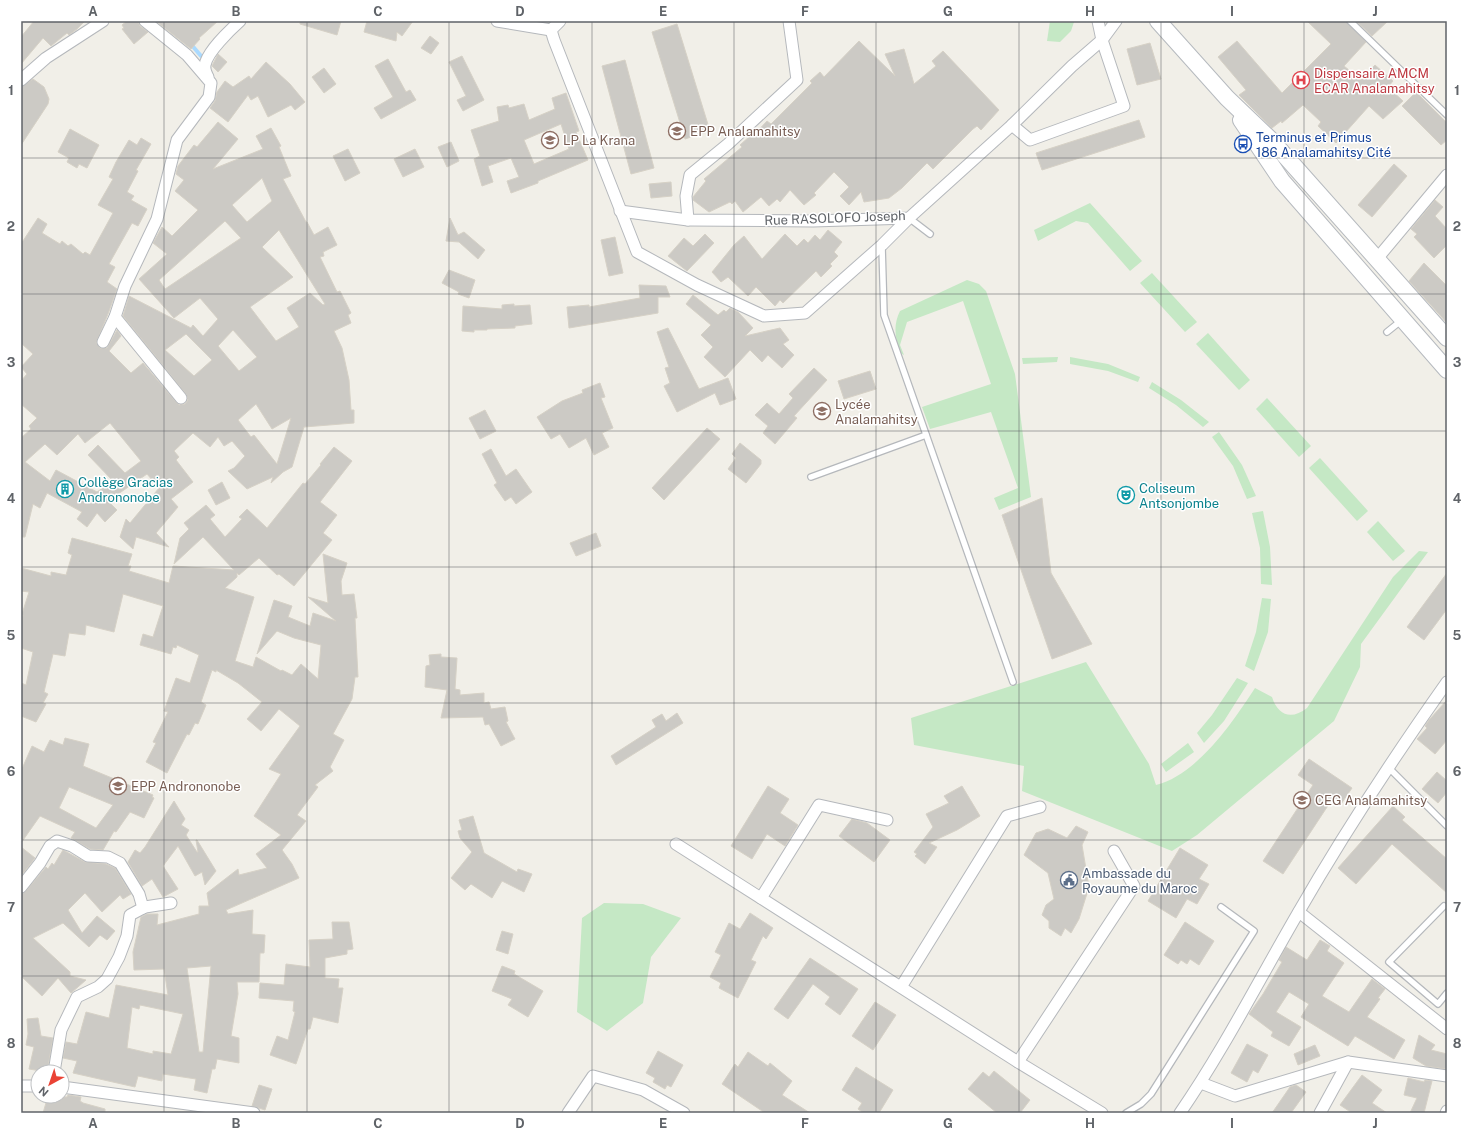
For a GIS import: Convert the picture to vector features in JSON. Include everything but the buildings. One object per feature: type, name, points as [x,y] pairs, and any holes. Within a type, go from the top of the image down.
[{"type":"main road","points":[[1158,21],[1227,98],[1271,140],[1376,260],[1447,338]]},
{"type":"main road","points":[[1227,98],[1282,181],[1447,370]]},
{"type":"street","points":[[21,80],[46,58],[103,21]]},
{"type":"street","points":[[145,21],[187,55],[211,82]]},
{"type":"street","points":[[103,342],[115,317],[125,286],[157,219],[177,140],[209,97],[211,82],[205,70],[205,63],[227,33],[240,21]]},
{"type":"street","points":[[497,21],[551,30]]},
{"type":"street","points":[[551,30],[560,21]]},
{"type":"street","points":[[688,220],[686,196],[690,175],[728,144],[797,80],[789,21]]},
{"type":"street","points":[[1012,125],[1030,140],[1124,106],[1102,40],[1098,21]]},
{"type":"street","name":"Rue RASOLOFO Joseph","points":[[620,211],[688,220],[813,221],[910,218],[1012,125],[1072,66],[1102,40],[1116,21]]},
{"type":"street","points":[[551,30],[637,252],[697,285],[764,316],[805,313],[882,246],[910,218]]},
{"type":"street","points":[[1376,260],[1447,175]]},
{"type":"street","points":[[115,317],[181,398]]},
{"type":"street","points":[[1180,1113],[1201,1083],[1299,912],[1388,766],[1447,682]]},
{"type":"street","points":[[761,898],[819,806],[887,820]]},
{"type":"street","points":[[901,987],[1007,816],[1040,807]]},
{"type":"street","points":[[21,887],[40,863],[50,846],[57,841],[72,846],[88,856],[108,857],[120,863],[139,894],[143,908]]},
{"type":"street","points":[[676,844],[1018,1062],[1102,1113]]},
{"type":"street","points":[[1018,1062],[1134,886],[1114,851]]},
{"type":"street","points":[[55,1064],[61,1030],[72,1006],[77,997],[98,987],[107,979],[122,950],[127,936],[130,914],[143,908],[170,903]]},
{"type":"street","points":[[1299,912],[1447,1029]]},
{"type":"street","points":[[1201,1083],[1236,1096],[1348,1062],[1447,1076]]},
{"type":"street","points":[[1320,1113],[1348,1062]]},
{"type":"street","points":[[568,1113],[593,1076],[643,1090],[684,1113]]},
{"type":"street","points":[[70,1088],[254,1113]]},
{"type":"lane","points":[[1350,21],[1447,115]]},
{"type":"lane","points":[[910,218],[930,234]]},
{"type":"lane","points":[[882,246],[884,315],[1013,682]]},
{"type":"lane","points":[[1387,332],[1402,320]]},
{"type":"lane","points":[[811,477],[926,435]]},
{"type":"lane","points":[[1388,766],[1446,823]]},
{"type":"lane","points":[[1444,906],[1389,962],[1438,1004],[1447,993]]},
{"type":"lane","points":[[1126,1113],[1141,1104],[1151,1094],[1254,931],[1221,907]]},
{"type":"green space","points":[[1050,21],[1074,22],[1071,31],[1060,42],[1047,41]]},
{"type":"green space","points":[[1090,203],[1142,261],[1130,271],[1088,223],[1076,221],[1038,241],[1034,230]]},
{"type":"green space","points":[[1152,273],[1197,322],[1185,332],[1140,283]]},
{"type":"green space","points":[[967,280],[979,284],[986,291],[1015,374],[1031,497],[999,510],[994,498],[1018,488],[991,412],[930,429],[922,407],[991,384],[963,301],[907,322],[900,345],[904,355],[900,353],[896,337],[896,321],[900,311]]},
{"type":"green space","points":[[1208,333],[1250,380],[1239,390],[1196,344]]},
{"type":"green space","points":[[1058,357],[1057,362],[1023,364],[1022,358]]},
{"type":"green space","points":[[1070,357],[1108,364],[1140,377],[1138,382],[1108,371],[1070,364]]},
{"type":"green space","points":[[1152,382],[1181,400],[1209,422],[1203,427],[1176,405],[1149,388]]},
{"type":"green space","points":[[1267,398],[1311,446],[1299,457],[1256,409]]},
{"type":"green space","points":[[1219,432],[1242,465],[1256,496],[1247,499],[1233,466],[1212,437]]},
{"type":"green space","points":[[1320,458],[1368,511],[1357,521],[1309,468]]},
{"type":"green space","points":[[1263,511],[1270,547],[1272,585],[1261,584],[1260,548],[1252,513]]},
{"type":"green space","points":[[1378,521],[1405,551],[1393,561],[1367,532]]},
{"type":"green space","points":[[1419,551],[1428,552],[1361,644],[1360,667],[1334,721],[1197,835],[1172,851],[1022,791],[1024,766],[914,745],[911,718],[1086,662],[1149,764],[1156,785],[1171,779],[1200,759],[1225,731],[1255,688],[1272,697],[1278,708],[1286,714],[1296,714],[1307,708],[1393,577]]},
{"type":"green space","points":[[1262,598],[1271,599],[1268,632],[1254,671],[1245,666],[1256,632]]},
{"type":"green space","points":[[1237,678],[1248,683],[1224,721],[1204,743],[1197,733],[1212,715]]},
{"type":"green space","points":[[1188,743],[1194,752],[1166,772],[1161,764]]},
{"type":"green space","points":[[604,903],[643,904],[681,918],[651,957],[643,1003],[607,1031],[577,1012],[582,918]]},
{"type":"waterway","points":[[190,43],[201,56]]},
{"type":"place","name":"Dispensaire AMCM ECAR Analamahitsy","points":[[1301,80]]},
{"type":"place","name":"EPP Analamahitsy","points":[[677,131]]},
{"type":"place","name":"LP La Krana","points":[[550,140]]},
{"type":"place","name":"Terminus et Primus 186 Analamahitsy Cité","points":[[1243,144]]},
{"type":"place","name":"Lycée Analamahitsy","points":[[822,411]]},
{"type":"place","name":"Collège Gracias Andrononobe","points":[[65,489]]},
{"type":"place","name":"Coliseum Antsonjombe","points":[[1126,495]]},
{"type":"place","name":"EPP Andrononobe","points":[[118,786]]},
{"type":"place","name":"CEG Analamahitsy","points":[[1302,800]]},
{"type":"place","name":"Ambassade du Royaume du Maroc","points":[[1069,880]]}]
